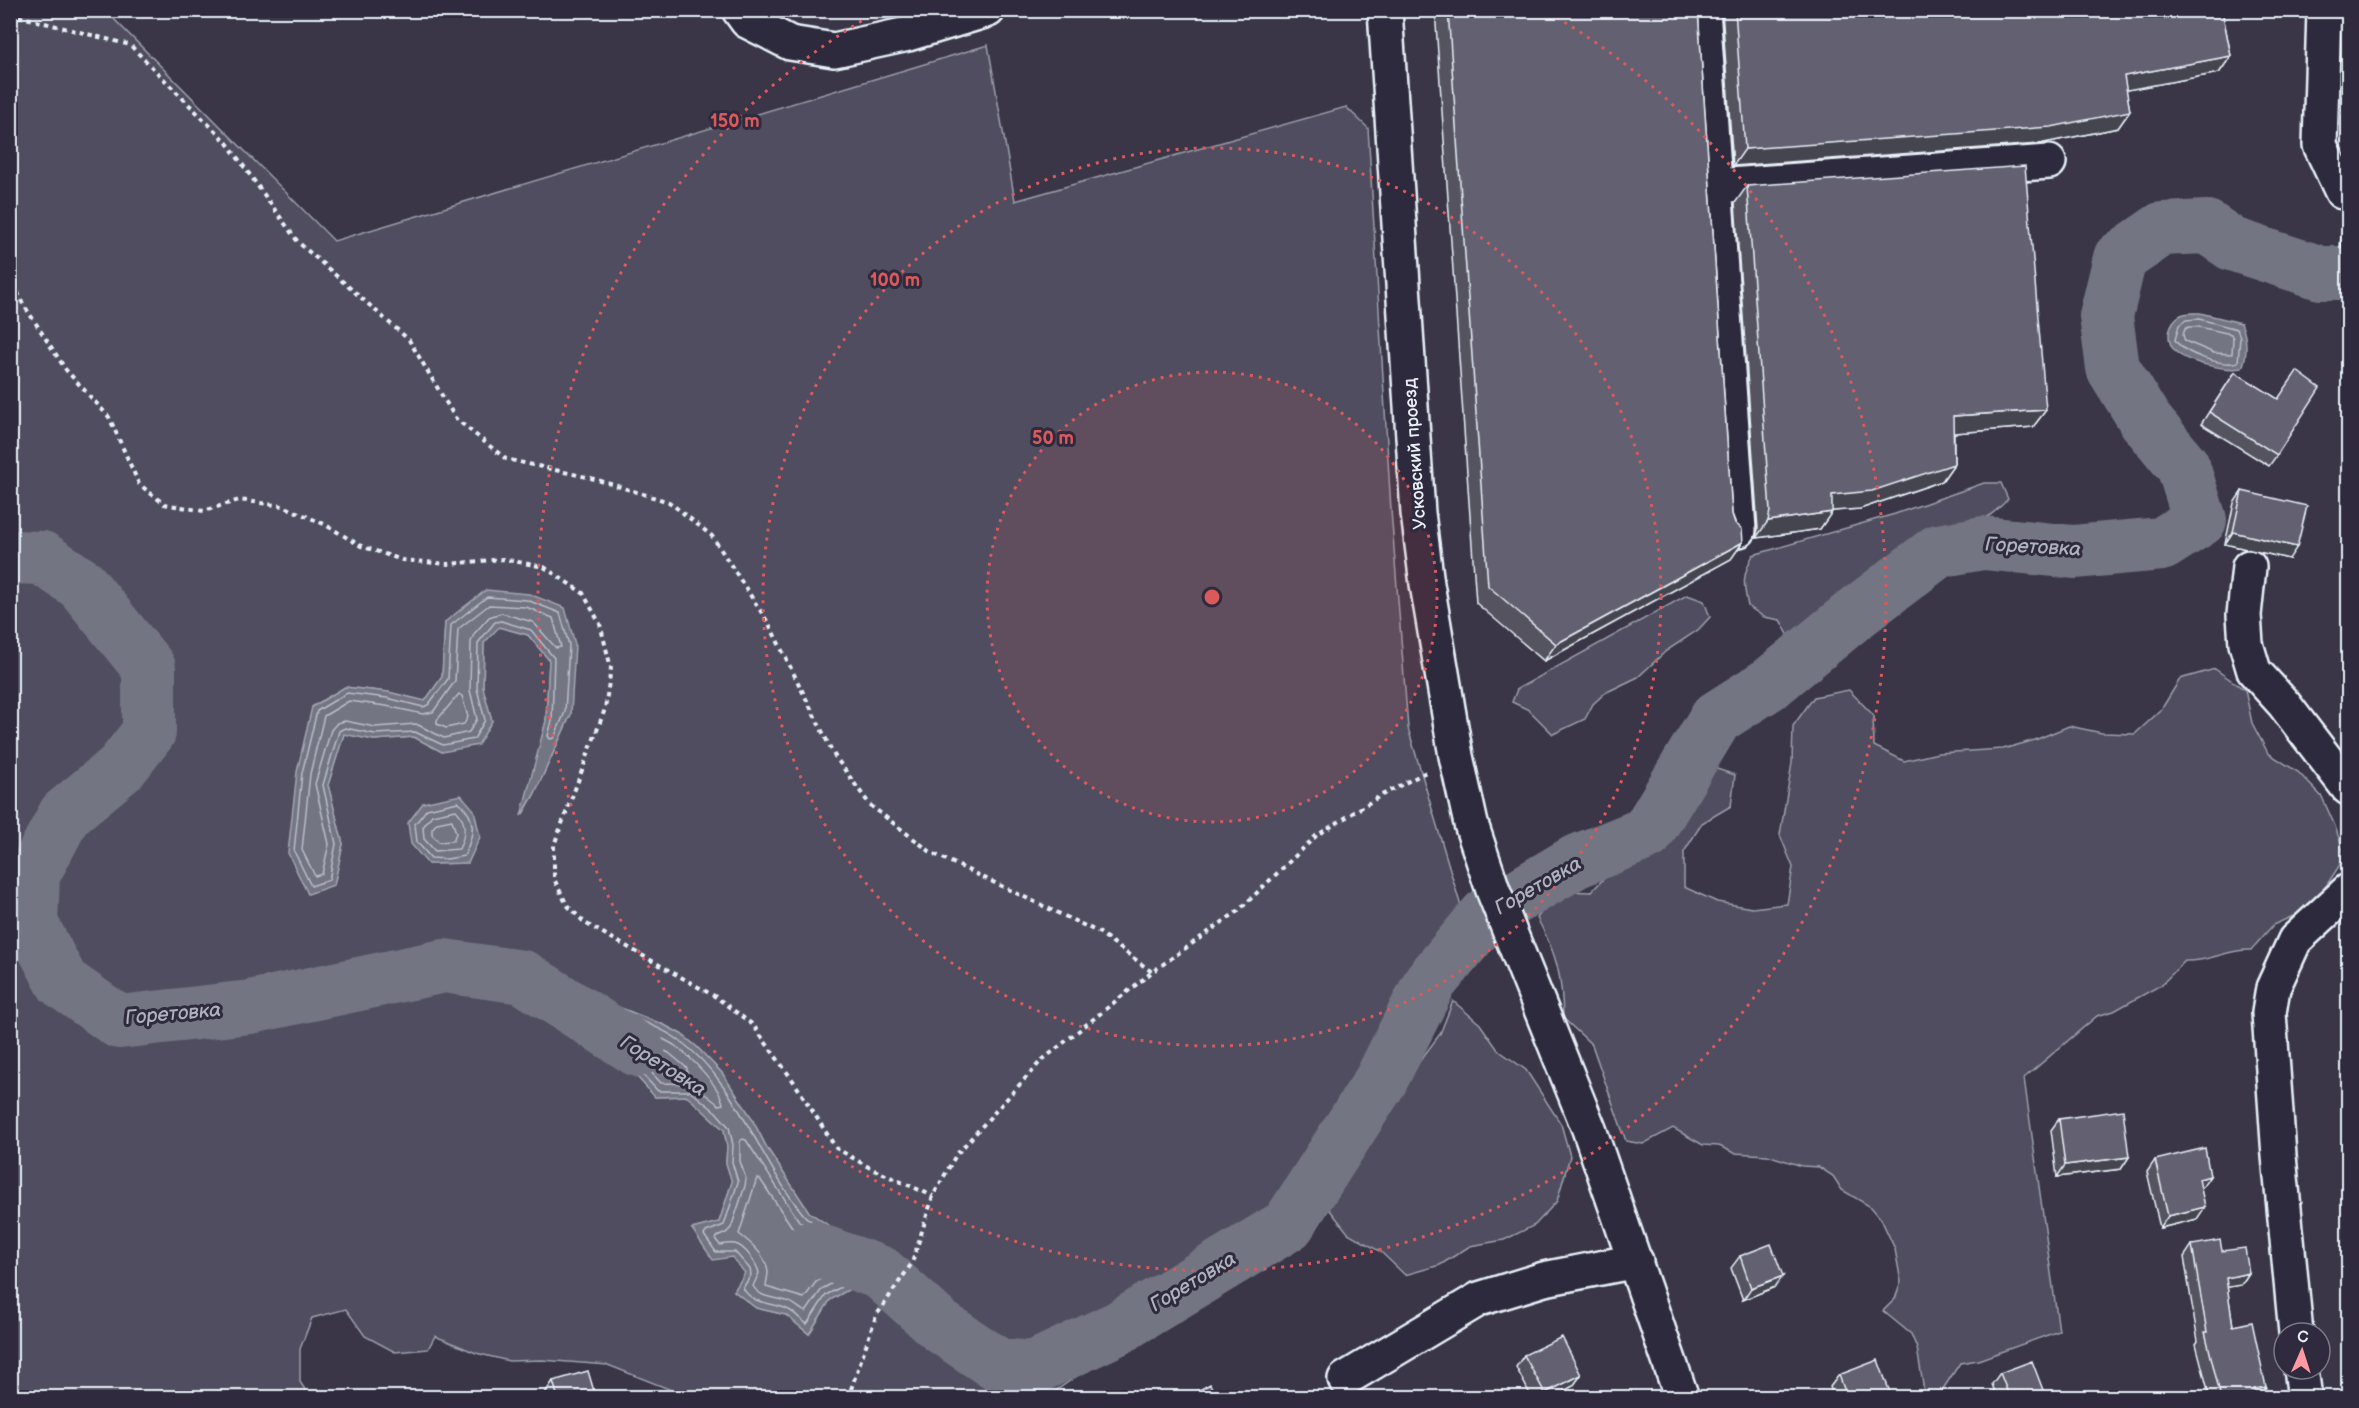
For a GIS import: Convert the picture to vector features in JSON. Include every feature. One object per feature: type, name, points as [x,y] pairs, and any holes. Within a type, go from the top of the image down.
[{"type":"street","points":[[739,10],[747,21],[790,43],[834,50],[908,34],[988,10]]},
{"type":"street","name":"Усковский проезд","points":[[1385,10],[1418,513],[1427,584],[1456,756],[1471,824],[1493,890],[1589,1129],[1683,1398]]},
{"type":"street","points":[[1703,10],[1739,530]]},
{"type":"street","points":[[2324,10],[2320,145],[2342,192]]},
{"type":"street","points":[[1716,186],[2049,162]]},
{"type":"street","points":[[2249,567],[2244,615],[2246,644],[2254,671],[2284,704],[2349,788]]},
{"type":"street","points":[[2295,1321],[2279,1156],[2269,1013],[2273,988],[2295,940],[2349,891]]},
{"type":"street","points":[[1345,1378],[1479,1299],[1544,1279],[1636,1262]]},
{"type":"street","points":[[2303,1381],[2305,1398]]},
{"type":"path","points":[[10,14],[130,45],[227,143],[298,242],[409,340],[456,419],[506,459],[591,478],[669,502],[712,536],[769,624],[834,755],[870,805],[932,853],[1100,933],[1152,972]]},
{"type":"path","points":[[10,266],[20,299],[66,370],[109,417],[139,484],[164,504],[204,511],[239,500],[283,506],[324,524],[361,546],[402,560],[448,564],[503,559],[544,567],[583,593],[600,624],[611,668],[605,709],[554,845],[554,879],[567,905],[585,923],[716,997],[753,1025],[794,1082],[836,1148],[872,1169],[933,1196]]},
{"type":"path","points":[[848,1398],[876,1316],[912,1263],[933,1196],[956,1155],[1041,1061],[1152,972],[1239,911],[1316,836],[1380,796],[1456,756]]},
{"type":"shaded area","points":[[10,11],[106,11],[334,241],[988,45],[1015,201],[1346,107],[1368,128],[1391,510],[1408,728],[1462,910],[1460,919],[1435,938],[1418,967],[1384,1049],[1294,1187],[1208,1259],[1101,1320],[1101,1353],[1050,1397],[672,1397],[669,1389],[608,1365],[542,1360],[509,1361],[476,1353],[435,1336],[428,1349],[395,1352],[365,1336],[346,1309],[312,1318],[300,1349],[300,1382],[310,1397],[11,1397]],"holes":[[[565,608],[571,714],[523,814],[546,721],[549,660],[528,635],[498,627],[484,643],[483,688],[492,721],[442,752],[414,737],[374,740],[344,734],[328,785],[343,844],[334,885],[312,707],[345,687],[388,692],[425,701],[442,677],[445,622]],[[480,836],[468,863],[428,864]],[[571,989],[664,1025],[681,1034],[696,1046],[722,1073],[809,1212],[891,1269],[830,1300],[809,1334],[786,1315],[756,1308],[734,1291],[746,1273],[732,1257],[692,1229],[719,1222],[732,1182],[726,1163],[727,1146],[724,1129],[687,1096],[655,1097],[610,1051],[576,1034],[578,1001]]]},
{"type":"shaded area","points":[[1984,483],[2001,483],[2008,499],[1977,524],[1886,567],[1869,578],[1849,602],[1825,618],[1789,636],[1780,620],[1764,617],[1748,606],[1744,580],[1753,555],[1895,514]]},
{"type":"shaded area","points":[[1687,595],[1704,601],[1710,617],[1698,630],[1666,651],[1638,677],[1605,693],[1593,704],[1585,719],[1553,734],[1529,710],[1512,702],[1517,689]]},
{"type":"shaded area","points":[[2215,669],[2245,690],[2252,723],[2268,753],[2298,772],[2322,797],[2345,857],[2326,886],[2302,912],[2273,925],[2251,950],[2234,951],[2202,960],[2185,961],[2161,985],[2114,1011],[2097,1016],[2024,1078],[2059,1331],[1978,1360],[1960,1363],[1941,1392],[1925,1397],[1917,1348],[1911,1334],[1883,1311],[1895,1299],[1901,1282],[1895,1249],[1881,1219],[1871,1207],[1842,1190],[1833,1176],[1819,1167],[1802,1166],[1767,1155],[1734,1153],[1719,1146],[1703,1145],[1673,1128],[1643,1144],[1626,1141],[1592,1045],[1563,1018],[1557,966],[1537,918],[1557,891],[1591,892],[1661,819],[1678,790],[1702,764],[1735,775],[1731,806],[1702,823],[1684,852],[1684,887],[1717,902],[1752,908],[1787,904],[1793,867],[1780,835],[1792,763],[1793,726],[1814,697],[1849,690],[1873,715],[1874,746],[1904,761],[1938,753],[2003,749],[2035,740],[2069,726],[2102,733],[2135,734],[2161,710],[2180,679]]},
{"type":"shaded area","points":[[1453,1001],[1480,1024],[1498,1050],[1526,1070],[1561,1124],[1570,1156],[1557,1201],[1535,1225],[1504,1240],[1470,1246],[1440,1265],[1405,1275],[1381,1252],[1348,1233],[1326,1205],[1337,1173],[1362,1147],[1379,1116],[1440,1034]]},
{"type":"water","points":[[2200,313],[2241,323],[2246,346],[2242,368],[2207,365],[2188,359],[2175,351],[2169,337],[2173,322],[2183,314]]},
{"type":"water","points":[[486,590],[529,594],[565,608],[575,644],[571,714],[534,795],[521,816],[546,721],[549,660],[528,635],[499,627],[484,643],[483,688],[492,721],[478,745],[442,752],[414,737],[374,740],[344,734],[328,785],[343,844],[334,885],[308,894],[288,853],[297,772],[312,707],[345,687],[388,692],[425,701],[442,677],[445,622]]},
{"type":"water","points":[[461,795],[474,810],[480,837],[468,863],[428,864],[411,844],[408,823],[423,803]]},
{"type":"water","points":[[570,988],[664,1025],[681,1034],[696,1046],[722,1073],[809,1212],[892,1269],[830,1300],[809,1334],[786,1315],[756,1308],[734,1291],[745,1273],[732,1257],[713,1260],[692,1229],[719,1222],[732,1182],[726,1163],[727,1146],[724,1130],[687,1096],[655,1097],[610,1051],[576,1034],[578,1001]]},
{"type":"building","points":[[1448,10],[1698,10],[1732,514],[1735,523],[1742,529],[1743,542],[1556,644],[1488,586]]},
{"type":"building","points":[[1735,10],[2222,10],[2231,56],[2124,76],[2130,111],[2051,127],[1745,149]]},
{"type":"building","points":[[2025,166],[2046,410],[1953,416],[1954,464],[1872,491],[1832,495],[1832,512],[1768,521],[1770,511],[1747,186]]},
{"type":"building","points":[[2297,371],[2320,388],[2277,455],[2209,412],[2235,372],[2278,399]]},
{"type":"building","points":[[2242,491],[2307,506],[2297,547],[2233,532]]},
{"type":"building","points":[[2123,1110],[2129,1157],[2065,1165],[2059,1119]]},
{"type":"building","points":[[2205,1148],[2210,1176],[2199,1179],[2205,1207],[2168,1216],[2155,1160]]},
{"type":"building","points":[[2220,1240],[2222,1251],[2245,1248],[2249,1273],[2226,1278],[2233,1326],[2252,1322],[2266,1387],[2254,1389],[2256,1398],[2221,1398],[2205,1332],[2207,1332],[2192,1245]]},
{"type":"building","points":[[1771,1244],[1783,1276],[1751,1288],[1740,1256]]},
{"type":"building","points":[[1562,1337],[1581,1375],[1545,1393],[1524,1355]]},
{"type":"building","points":[[1878,1360],[1892,1398],[1846,1398],[1839,1375]]},
{"type":"building","points":[[2032,1361],[2046,1398],[2010,1398],[2000,1373]]},
{"type":"building","points":[[588,1371],[596,1398],[558,1398],[553,1381]]},
{"type":"building","points":[[1210,1384],[1217,1398],[1185,1398]]},
{"type":"waterway","name":"Горетовка","points":[[812,1248],[881,1273],[940,1326],[998,1365],[1033,1368],[1118,1328],[1288,1225],[1381,1080],[1430,982],[1486,915],[1575,862],[1647,833],[1716,718],[1771,683],[1855,614],[1938,551],[1983,543],[2074,552],[2162,544],[2200,520],[2183,466],[2145,420],[2113,368],[2106,316],[2120,258],[2162,229],[2207,227],[2232,244],[2321,273],[2348,273]]},
{"type":"waterway","name":"Горетовка","points":[[10,557],[42,558],[81,584],[149,668],[149,732],[121,768],[65,814],[33,875],[31,923],[62,982],[119,1022],[250,1007],[444,966],[523,977],[638,1050]]}]
